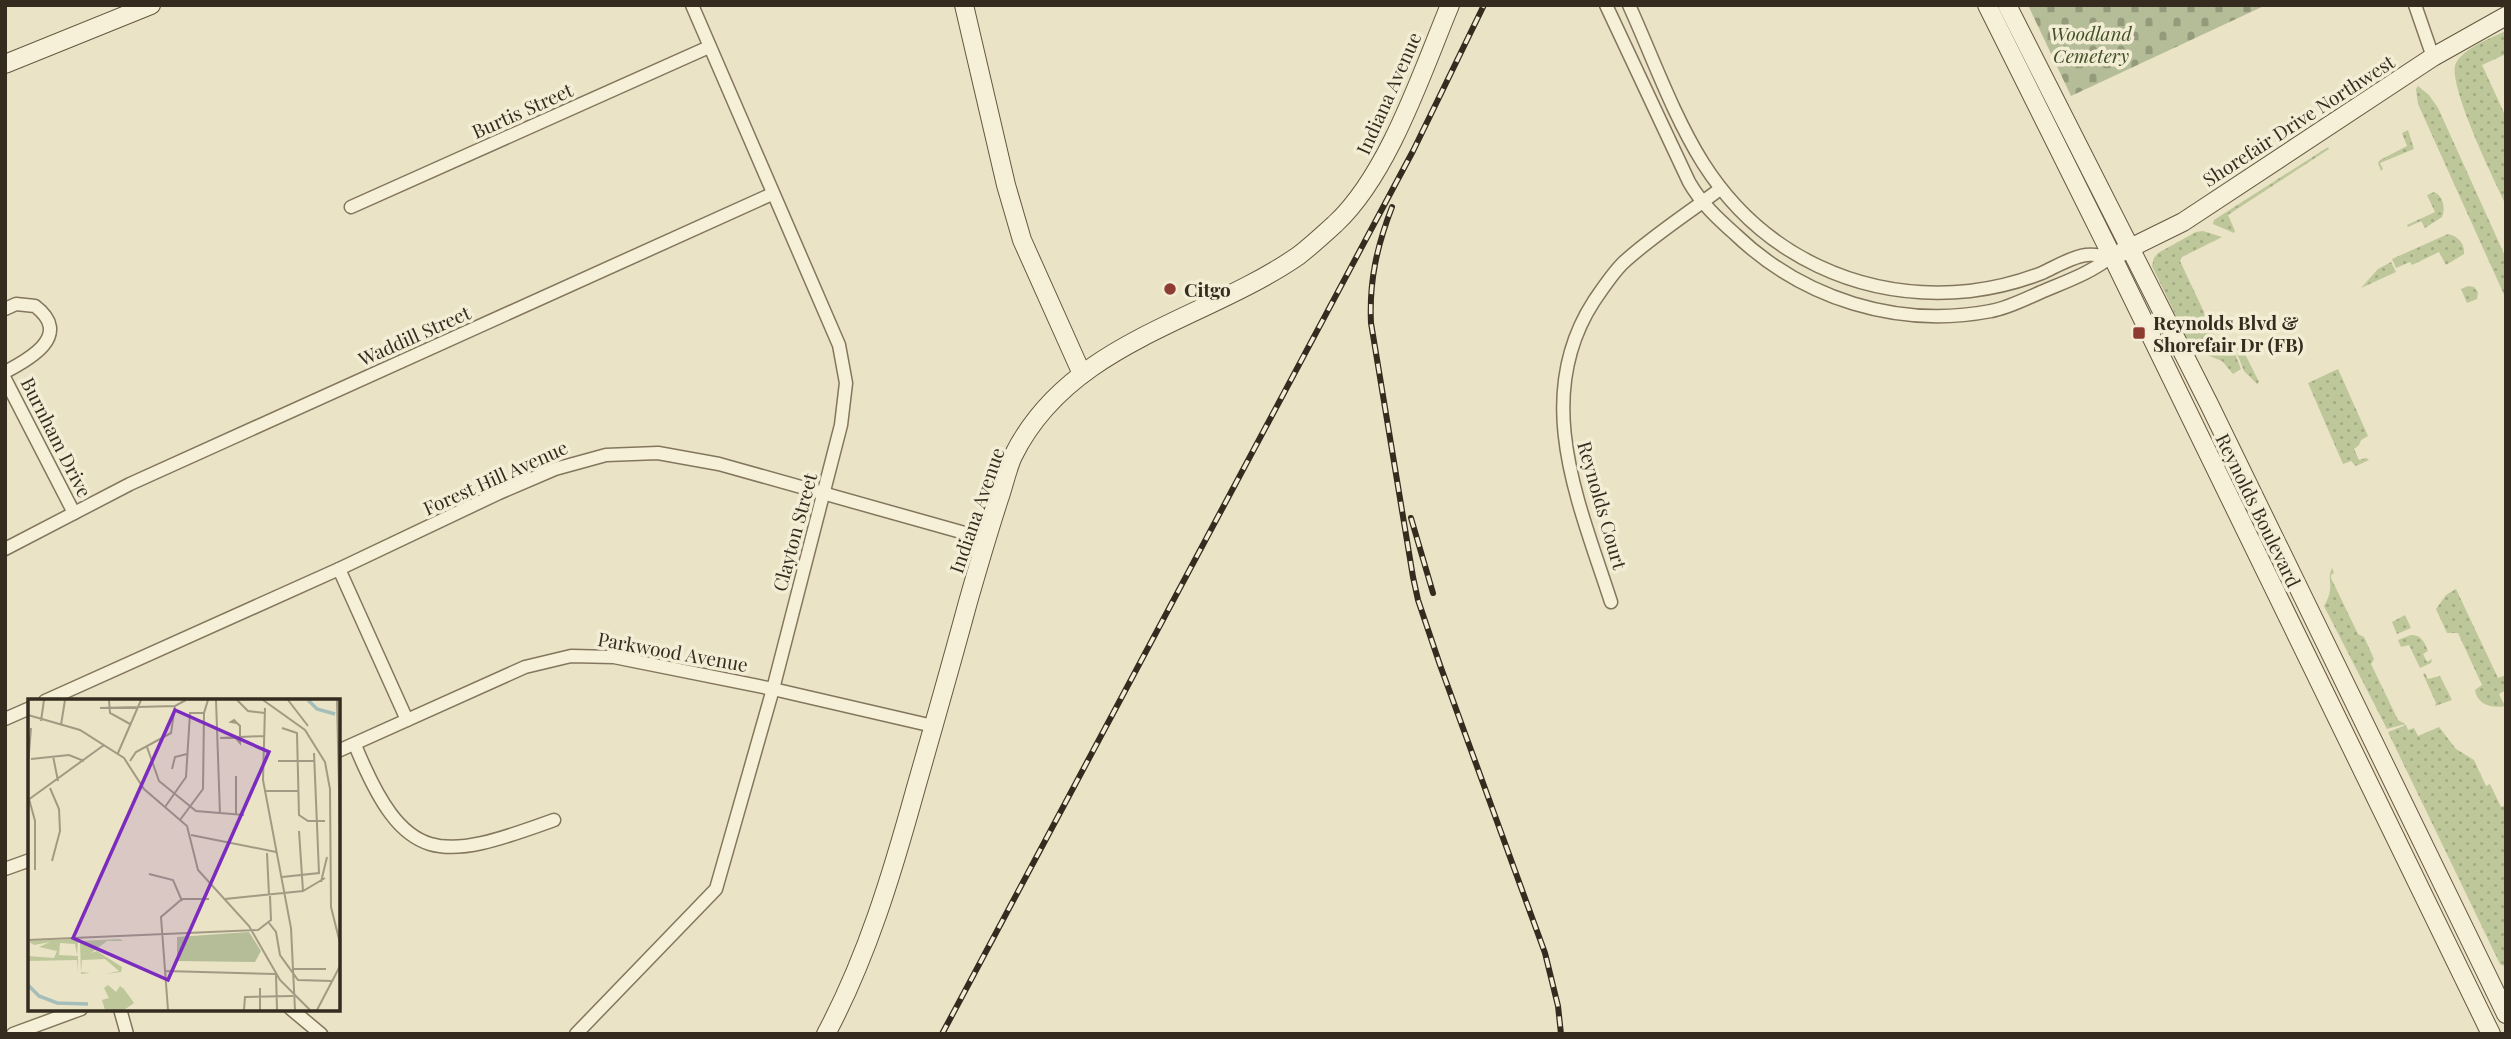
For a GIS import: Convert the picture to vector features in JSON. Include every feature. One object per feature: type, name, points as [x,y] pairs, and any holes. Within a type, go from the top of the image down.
[{"type":"main road","points":[[5,64],[151,5]]},
{"type":"main road","points":[[964,5],[1006,185],[1022,240],[1082,374]]},
{"type":"main road","name":"Indiana Avenue","points":[[826,1034],[847,995],[868,942],[900,844],[986,538],[1013,457],[1043,411],[1082,374],[1127,343],[1266,275],[1299,255],[1339,220],[1374,174],[1402,121],[1450,5]]},
{"type":"main road","name":"Reynolds Boulevard","points":[[1987,5],[2491,1034]]},
{"type":"main road","name":"Reynolds Boulevard","points":[[2007,5],[2132,248],[2506,1014]]},
{"type":"main road","name":"Shorefair Drive Northwest","points":[[2112,256],[2183,222],[2433,57],[2506,16]]},
{"type":"street","name":"Clayton Street","points":[[576,1034],[716,889],[773,689],[824,495],[845,397],[844,364],[821,301],[772,194],[692,5]]},
{"type":"street","name":"Shorefair Drive Northwest","points":[[1606,5],[1689,182],[1702,203],[1758,256],[1805,286],[1844,301],[1914,317],[1955,316],[1994,311],[2093,271],[2112,256]]},
{"type":"street","name":"Shorefair Drive Northwest","points":[[1629,5],[1679,117],[1720,188],[1764,234],[1824,269],[1862,283],[1904,291],[1937,293],[2000,286],[2034,276],[2086,255],[2112,256]]},
{"type":"street","points":[[2414,5],[2433,57]]},
{"type":"street","name":"Burtis Street","points":[[351,207],[709,47]]},
{"type":"street","name":"Reynolds Court","points":[[1611,602],[1565,451],[1562,400],[1568,364],[1581,321],[1623,263],[1720,188]]},
{"type":"street","name":"Waddill Street","points":[[5,549],[130,484],[772,194]]},
{"type":"street","points":[[5,309],[16,304],[35,306],[45,316],[49,330],[48,339],[40,351],[5,372]]},
{"type":"street","name":"Burnham Drive","points":[[5,379],[74,513]]},
{"type":"street","name":"Forest Hill Avenue","points":[[49,699],[555,469],[606,455],[646,453],[682,456],[719,464],[986,538]]},
{"type":"street","points":[[339,569],[407,720]]},
{"type":"street","name":"Parkwood Avenue","points":[[340,750],[525,667],[571,656],[614,657],[773,689],[933,726]]},
{"type":"street","points":[[5,719],[28,709]]},
{"type":"street","points":[[355,745],[368,777],[390,815],[406,831],[432,844],[446,848],[470,846],[503,838],[554,820]]},
{"type":"street","points":[[5,869],[28,861]]},
{"type":"street","points":[[13,1034],[76,1011]]},
{"type":"street","points":[[121,1011],[127,1034]]},
{"type":"street","points":[[293,1011],[321,1034]]},
{"type":"green space","name":"Woodland Cemetery","points":[[2028,5],[2266,5],[2071,96]]},
{"type":"green space","points":[[2506,31],[2506,54],[2482,65],[2506,117],[2506,205],[2473,132],[2455,74],[2456,63],[2465,53]]},
{"type":"green space","points":[[2418,86],[2438,108],[2506,258],[2506,299],[2418,104]]},
{"type":"green space","points":[[2408,130],[2414,149],[2380,163],[2383,169],[2381,171],[2378,163],[2380,160],[2407,146],[2402,133]]},
{"type":"green space","points":[[2328,147],[2329,149],[2228,215],[2234,233],[2213,224],[2214,220]]},
{"type":"green space","points":[[2434,192],[2440,196],[2443,203],[2442,217],[2425,228],[2421,221],[2408,227],[2407,225],[2435,212],[2427,195]]},
{"type":"green space","points":[[2203,231],[2222,237],[2182,257],[2180,261],[2219,344],[2234,339],[2237,345],[2234,351],[2241,369],[2233,374],[2222,361],[2192,349],[2152,266],[2158,253],[2196,232]]},
{"type":"green space","points":[[2448,234],[2460,241],[2464,254],[2446,265],[2439,252],[2412,265],[2410,262],[2396,268],[2392,259]]},
{"type":"green space","points":[[2391,262],[2396,272],[2361,288],[2378,269]]},
{"type":"green space","points":[[2474,287],[2478,292],[2477,299],[2467,303],[2461,289]]},
{"type":"green space","points":[[2238,348],[2244,352],[2259,382],[2257,384],[2244,371],[2236,351]]},
{"type":"green space","points":[[2338,369],[2368,436],[2354,449],[2359,460],[2369,460],[2356,466],[2351,461],[2343,464],[2308,383]]},
{"type":"green space","points":[[2332,568],[2334,573],[2331,578],[2358,634],[2364,637],[2374,659],[2371,664],[2398,720],[2405,724],[2387,729],[2324,606],[2330,589],[2330,577]]},
{"type":"green space","points":[[2456,589],[2498,678],[2506,675],[2506,690],[2499,694],[2505,706],[2490,706],[2476,695],[2475,690],[2482,685],[2458,633],[2447,633],[2436,609],[2446,595]]},
{"type":"green space","points":[[2405,615],[2411,628],[2397,634],[2392,622]]},
{"type":"green space","points":[[2411,635],[2422,640],[2428,651],[2423,654],[2427,662],[2432,659],[2431,663],[2420,668],[2409,645],[2401,647],[2398,640]]},
{"type":"green space","points":[[2425,673],[2428,679],[2440,676],[2452,700],[2435,706],[2423,674]]},
{"type":"green space","points":[[2406,725],[2408,730],[2414,728],[2418,736],[2439,727],[2456,749],[2474,760],[2486,786],[2490,784],[2501,807],[2506,805],[2506,967],[2500,964],[2388,732]]},
{"type":"railway","points":[[942,1034],[1413,151],[1484,5]]},
{"type":"railway","points":[[1392,207],[1375,264],[1371,323],[1413,577],[1440,665],[1545,953],[1558,1006],[1561,1034]]},
{"type":"railway","points":[[1411,518],[1433,593]]},
{"type":"place","name":"Citgo","points":[[1170,289]]},
{"type":"place","name":"Reynolds Blvd & Shorefair Dr (FB)","points":[[2139,333]]}]
